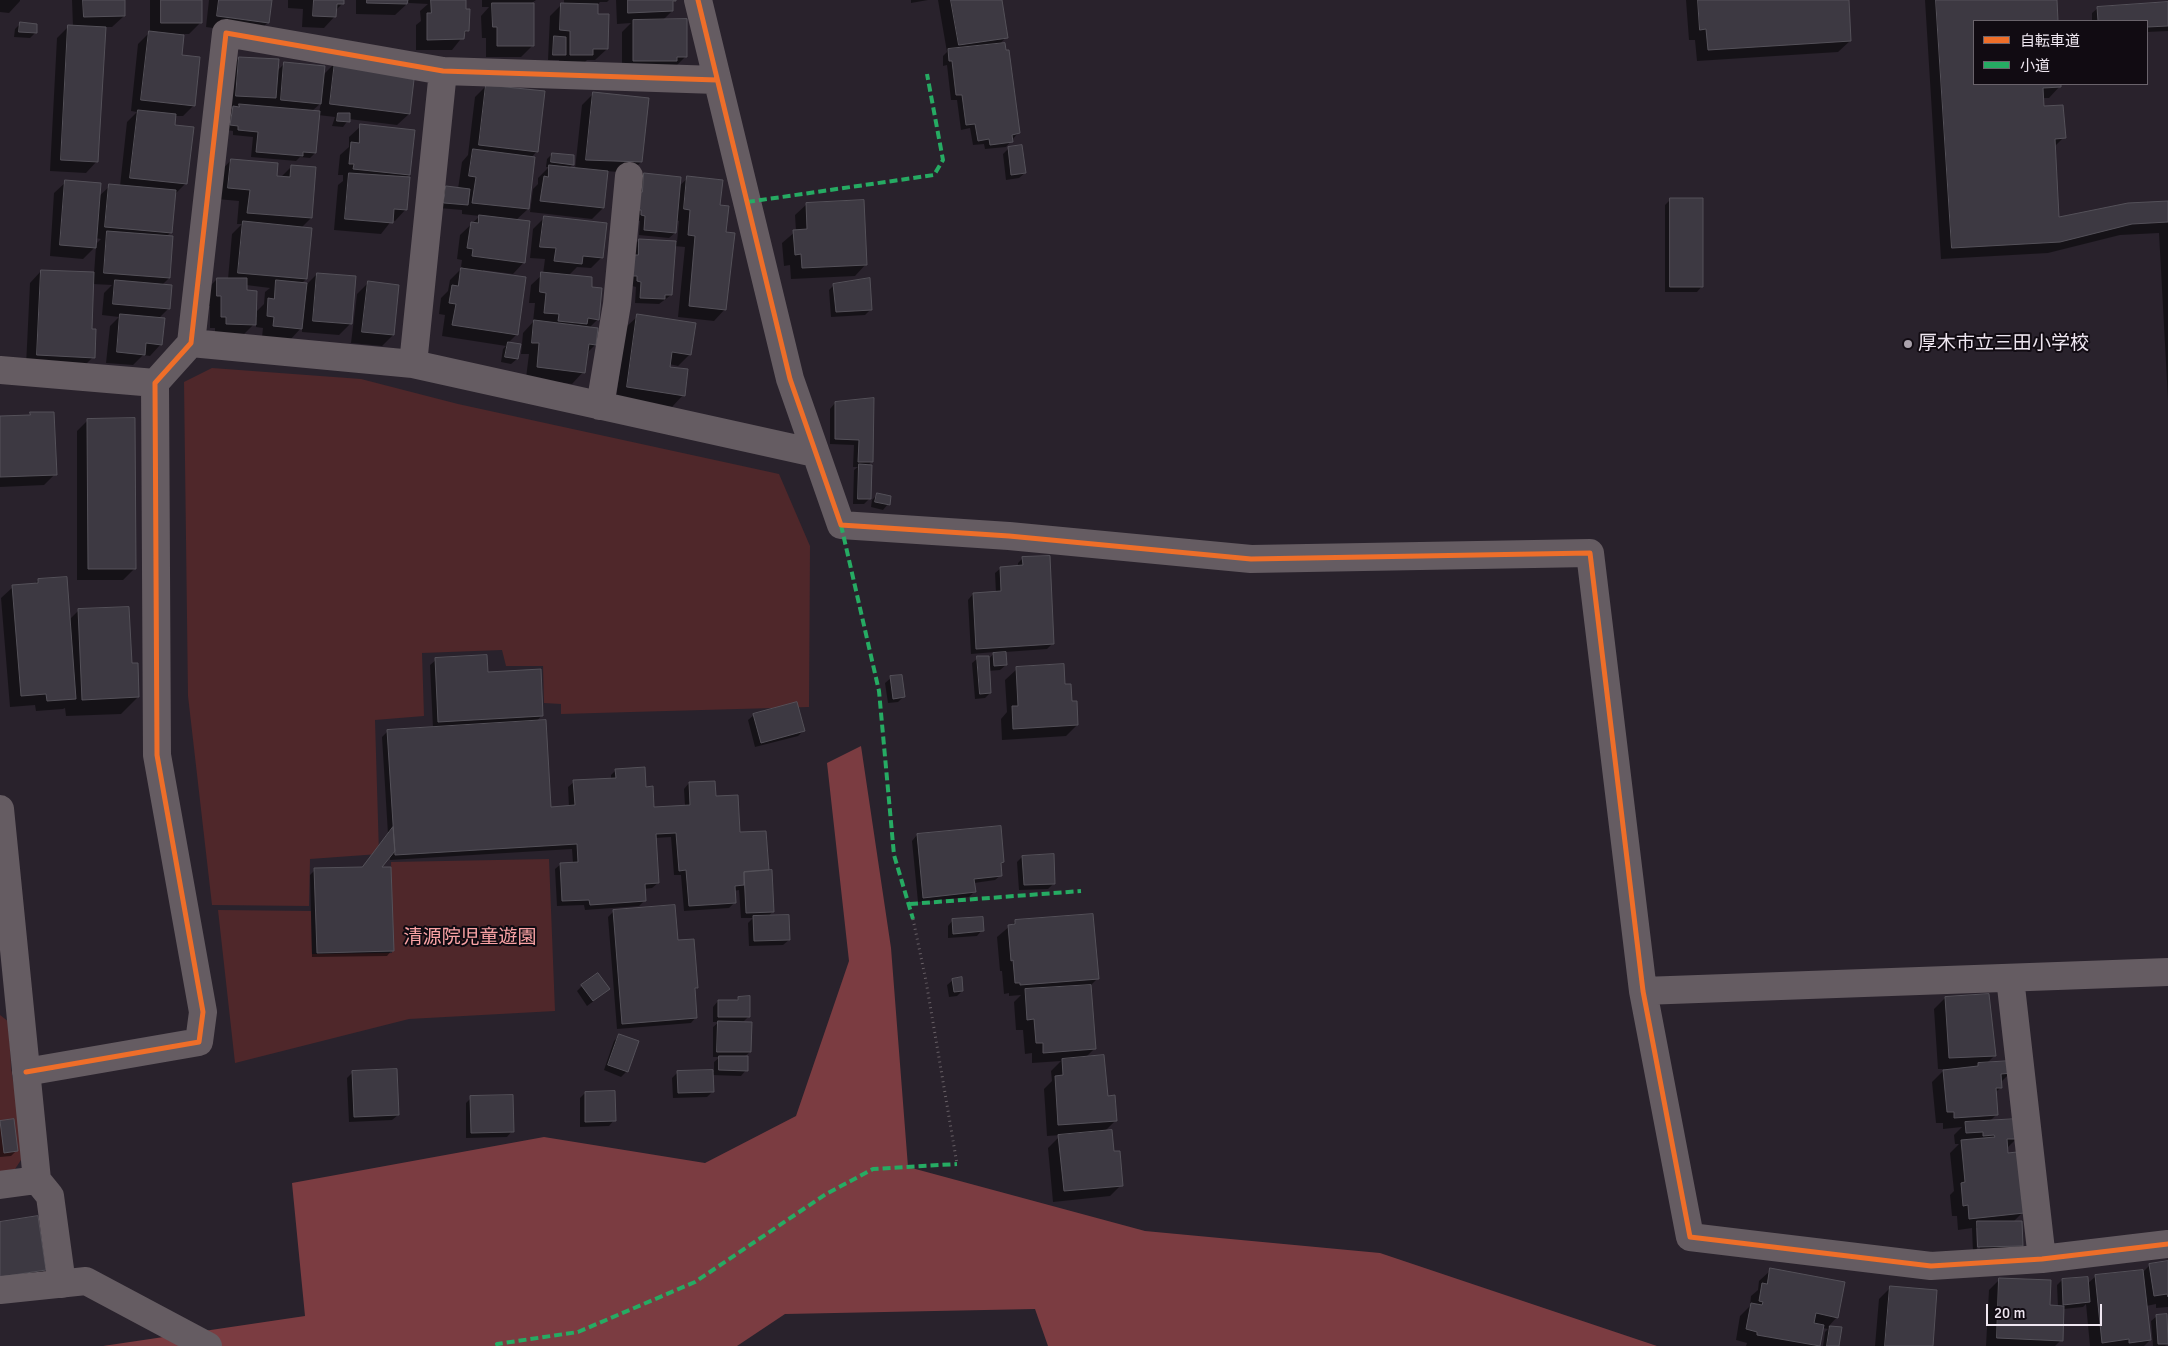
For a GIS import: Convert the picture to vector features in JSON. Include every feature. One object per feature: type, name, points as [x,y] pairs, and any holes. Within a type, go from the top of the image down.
[{"type":"street","points":[[698,0],[790,379],[841,525],[1008,536],[1252,559],[1590,553],[1643,991],[1690,1237],[1931,1266],[2042,1260],[2168,1244]]},
{"type":"street","points":[[26,1072],[199,1042],[202,1012],[157,755],[155,384],[192,343],[226,33],[443,70],[717,80]]},
{"type":"street","points":[[413,364],[443,70]]},
{"type":"street","points":[[600,406],[617,304],[629,176]]},
{"type":"street","points":[[192,343],[413,364],[815,453]]},
{"type":"street","points":[[0,370],[155,384]]},
{"type":"street","points":[[0,809],[9,990],[26,1072],[37,1180],[50,1196],[62,1284]]},
{"type":"street","points":[[1643,991],[2168,972]]},
{"type":"street","points":[[2010,978],[2042,1260]]},
{"type":"street","points":[[0,1185],[37,1180]]},
{"type":"street","points":[[0,1290],[86,1281],[208,1346]]},
{"type":"path","points":[[913,919],[926,981],[957,1164]]},
{"type":"green space","points":[[212,368],[361,379],[458,404],[779,474],[810,546],[809,707],[561,714],[561,704],[544,703],[543,666],[506,666],[502,650],[422,653],[424,716],[375,720],[379,854],[310,859],[309,906],[212,905],[188,696],[184,382]]},
{"type":"green space","name":"清源院児童遊園","points":[[549,859],[555,1011],[409,1019],[235,1063],[218,910],[311,911],[312,954],[392,953],[391,862]]},
{"type":"green space","points":[[0,1015],[9,1022],[11,1068],[25,1154],[15,1169],[0,1172]]},
{"type":"shaded area","points":[[861,746],[891,948],[908,1167],[1145,1231],[1380,1253],[1657,1346],[1048,1346],[1035,1309],[785,1314],[737,1346],[103,1346],[305,1316],[292,1183],[544,1137],[705,1163],[796,1116],[849,961],[827,763]]},
{"type":"building","points":[[83,0],[125,0],[125,16],[84,17]]},
{"type":"building","points":[[161,0],[202,0],[202,23],[161,23]]},
{"type":"building","points":[[219,0],[272,0],[269,23],[217,16]]},
{"type":"building","points":[[314,0],[344,0],[344,4],[337,4],[336,17],[313,16]]},
{"type":"building","points":[[367,0],[408,0],[407,4],[367,3]]},
{"type":"building","points":[[431,0],[466,0],[466,9],[470,9],[469,31],[465,31],[464,39],[427,40],[427,13],[431,13]]},
{"type":"building","points":[[628,0],[676,1],[673,1],[673,11],[628,13]]},
{"type":"building","points":[[951,0],[1002,0],[1008,38],[959,45]]},
{"type":"building","points":[[1698,0],[1849,0],[1851,41],[1708,50],[1706,29],[1700,30]]},
{"type":"building","points":[[1936,0],[2057,0],[2058,20],[1973,20],[1973,85],[2061,85],[2061,87],[2043,88],[2044,106],[2063,105],[2066,138],[2055,139],[2059,217],[2128,203],[2168,201],[2168,222],[2132,224],[2060,242],[1952,248]]},
{"type":"building","points":[[2168,2],[2168,26],[2148,27],[2148,20],[2098,20],[2097,7]]},
{"type":"building","points":[[492,3],[534,3],[534,46],[497,46],[497,27],[493,27]]},
{"type":"building","points":[[561,3],[598,4],[598,14],[609,14],[608,49],[593,49],[593,55],[570,55],[570,31],[560,30]]},
{"type":"building","points":[[687,19],[687,57],[677,57],[677,61],[633,61],[633,20]]},
{"type":"building","points":[[20,22],[37,24],[37,33],[19,32]]},
{"type":"building","points":[[68,25],[106,27],[98,162],[61,160]]},
{"type":"building","points":[[149,31],[184,35],[182,55],[200,57],[195,106],[141,100]]},
{"type":"building","points":[[554,36],[566,37],[566,55],[553,55]]},
{"type":"building","points":[[1005,43],[1006,50],[1009,50],[1020,133],[1012,135],[1013,142],[990,145],[989,139],[978,141],[975,124],[966,125],[962,95],[956,95],[952,61],[949,61],[948,49]]},
{"type":"building","points":[[239,57],[279,59],[276,98],[236,96]]},
{"type":"building","points":[[335,61],[415,71],[410,114],[330,104]]},
{"type":"building","points":[[284,62],[325,66],[321,104],[281,100]]},
{"type":"building","points":[[486,85],[545,91],[538,152],[479,145]]},
{"type":"building","points":[[593,92],[649,98],[642,162],[586,160]]},
{"type":"building","points":[[239,104],[320,111],[316,153],[303,152],[303,156],[256,152],[258,132],[238,130],[238,126],[230,125],[233,106],[239,107]]},
{"type":"building","points":[[138,110],[176,114],[175,125],[194,127],[187,184],[130,178]]},
{"type":"building","points":[[338,113],[350,113],[350,122],[337,121]]},
{"type":"building","points":[[360,124],[415,130],[410,175],[353,169],[354,164],[349,164],[351,142],[359,143]]},
{"type":"building","points":[[1022,145],[1026,173],[1011,175],[1008,147]]},
{"type":"building","points":[[473,149],[535,157],[529,209],[472,203],[476,177],[469,176]]},
{"type":"building","points":[[552,153],[574,155],[574,165],[551,162]]},
{"type":"building","points":[[231,159],[278,163],[277,176],[290,177],[291,165],[316,167],[312,218],[247,213],[250,190],[228,188]]},
{"type":"building","points":[[549,165],[608,171],[604,208],[540,201],[544,176],[548,177]]},
{"type":"building","points":[[349,173],[410,177],[407,210],[394,209],[393,223],[345,219]]},
{"type":"building","points":[[644,173],[681,177],[676,233],[644,230],[645,216],[641,215],[641,210],[636,210],[638,192],[642,192]]},
{"type":"building","points":[[687,176],[723,180],[720,205],[729,206],[726,232],[735,233],[726,310],[689,306],[695,236],[688,235],[690,210],[684,209]]},
{"type":"building","points":[[65,180],[101,183],[96,248],[60,245]]},
{"type":"building","points":[[109,184],[176,190],[172,233],[105,227]]},
{"type":"building","points":[[446,186],[470,189],[468,205],[444,203]]},
{"type":"building","points":[[1670,198],[1703,198],[1703,287],[1670,287]]},
{"type":"building","points":[[864,200],[867,265],[802,268],[801,254],[795,255],[793,230],[807,229],[806,203]]},
{"type":"building","points":[[479,215],[530,221],[525,263],[472,256],[473,249],[467,248],[471,222],[478,223]]},
{"type":"building","points":[[544,216],[607,223],[603,258],[583,256],[582,264],[554,261],[556,248],[540,247]]},
{"type":"building","points":[[243,221],[312,228],[307,279],[238,273]]},
{"type":"building","points":[[107,231],[173,236],[170,278],[104,273]]},
{"type":"building","points":[[639,239],[676,241],[672,295],[665,295],[665,299],[640,298],[641,282],[637,281],[637,276],[630,276],[632,255],[638,255]]},
{"type":"building","points":[[461,268],[526,277],[518,335],[452,325],[456,304],[449,303],[452,285],[458,286]]},
{"type":"building","points":[[41,270],[94,272],[92,329],[96,329],[95,358],[37,355]]},
{"type":"building","points":[[541,272],[592,277],[592,287],[602,288],[599,320],[588,318],[587,324],[558,321],[559,314],[544,313],[546,293],[540,292]]},
{"type":"building","points":[[317,273],[356,276],[352,324],[313,321]]},
{"type":"building","points":[[217,278],[247,278],[247,290],[257,291],[256,325],[226,324],[226,317],[221,317],[221,296],[217,296]]},
{"type":"building","points":[[870,278],[872,310],[836,312],[833,284]]},
{"type":"building","points":[[115,280],[172,285],[170,309],[113,304]]},
{"type":"building","points":[[276,280],[307,283],[302,329],[273,326],[274,317],[267,316],[268,298],[274,299]]},
{"type":"building","points":[[368,281],[399,285],[394,335],[362,332]]},
{"type":"building","points":[[120,314],[165,318],[162,345],[146,343],[145,355],[117,352]]},
{"type":"building","points":[[637,314],[696,323],[691,355],[672,352],[670,367],[688,369],[685,396],[627,387]]},
{"type":"building","points":[[534,320],[598,328],[596,345],[589,344],[585,373],[537,367],[539,343],[532,343]]},
{"type":"building","points":[[508,342],[521,344],[518,359],[505,357]]},
{"type":"building","points":[[874,398],[873,462],[858,462],[859,440],[835,439],[835,402]]},
{"type":"building","points":[[30,412],[54,412],[57,475],[0,477],[0,416],[30,415]]},
{"type":"building","points":[[135,418],[136,569],[88,569],[87,419]]},
{"type":"building","points":[[859,464],[872,465],[871,499],[858,499]]},
{"type":"building","points":[[877,493],[891,496],[890,505],[875,502]]},
{"type":"building","points":[[1050,556],[1054,644],[976,649],[973,593],[1001,591],[1000,567],[1023,565],[1022,557]]},
{"type":"building","points":[[67,577],[76,699],[47,701],[46,694],[21,696],[12,585],[38,583],[38,579]]},
{"type":"building","points":[[129,607],[132,663],[138,663],[139,697],[82,700],[78,609]]},
{"type":"building","points":[[1006,652],[1007,665],[994,666],[993,653]]},
{"type":"building","points":[[487,655],[488,672],[541,669],[543,716],[438,722],[435,658]]},
{"type":"building","points":[[977,656],[989,656],[991,693],[980,694]]},
{"type":"building","points":[[1064,664],[1065,684],[1071,684],[1072,701],[1077,701],[1078,725],[1013,729],[1012,706],[1018,706],[1016,667]]},
{"type":"building","points":[[902,675],[905,697],[893,699],[890,676]]},
{"type":"building","points":[[797,702],[805,731],[761,743],[753,714]]},
{"type":"building","points":[[546,720],[551,807],[575,805],[573,780],[616,778],[615,769],[645,767],[646,787],[653,786],[654,807],[690,805],[689,782],[715,781],[716,796],[738,795],[740,832],[766,831],[769,870],[744,872],[744,885],[735,886],[736,903],[689,906],[686,870],[679,871],[676,833],[656,834],[659,883],[645,884],[646,901],[590,905],[589,900],[562,901],[560,863],[578,862],[577,844],[395,855],[387,730]]},
{"type":"building","points":[[1001,826],[1004,862],[1001,863],[1002,876],[974,879],[976,892],[923,898],[917,834]]},
{"type":"building","points":[[393,827],[395,851],[382,867],[391,867],[394,951],[317,953],[314,868],[362,867]]},
{"type":"building","points":[[1054,854],[1055,884],[1024,885],[1022,856]]},
{"type":"building","points":[[772,870],[774,912],[746,913],[744,872]]},
{"type":"building","points":[[675,905],[678,940],[694,939],[698,988],[695,988],[697,1018],[622,1024],[613,910]]},
{"type":"building","points":[[1093,914],[1099,979],[1020,985],[1020,983],[1015,983],[1008,925],[1015,924],[1015,920]]},
{"type":"building","points":[[789,915],[790,940],[754,941],[753,916]]},
{"type":"building","points":[[983,917],[984,931],[953,934],[952,919]]},
{"type":"building","points":[[598,973],[610,989],[593,1001],[581,985]]},
{"type":"building","points":[[962,977],[963,991],[954,992],[952,979]]},
{"type":"building","points":[[1091,985],[1096,1049],[1043,1053],[1043,1043],[1036,1043],[1034,1019],[1027,1020],[1025,989]]},
{"type":"building","points":[[1989,994],[1996,1056],[1949,1058],[1945,997]]},
{"type":"building","points":[[750,996],[750,1017],[718,1017],[718,1000],[738,1000],[738,997]]},
{"type":"building","points":[[718,1021],[752,1022],[751,1052],[717,1052]]},
{"type":"building","points":[[619,1034],[639,1041],[628,1072],[608,1065]]},
{"type":"building","points":[[1104,1055],[1108,1096],[1115,1095],[1117,1121],[1058,1125],[1055,1076],[1063,1075],[1062,1059]]},
{"type":"building","points":[[719,1056],[748,1056],[748,1071],[719,1070]]},
{"type":"building","points":[[2011,1061],[2012,1073],[2001,1074],[2002,1088],[1996,1088],[1998,1115],[1954,1118],[1954,1112],[1947,1112],[1943,1070],[1978,1066],[1978,1063]]},
{"type":"building","points":[[397,1069],[399,1115],[354,1117],[352,1071]]},
{"type":"building","points":[[713,1070],[714,1092],[678,1093],[677,1071]]},
{"type":"building","points":[[615,1091],[616,1121],[585,1122],[585,1092]]},
{"type":"building","points":[[513,1095],[514,1132],[471,1133],[470,1096]]},
{"type":"building","points":[[14,1119],[18,1151],[4,1153],[0,1121]]},
{"type":"building","points":[[2017,1119],[2018,1139],[2007,1139],[2008,1153],[2017,1152],[2024,1213],[1969,1219],[1968,1205],[1963,1206],[1961,1183],[1965,1182],[1961,1140],[1995,1137],[1994,1135],[1983,1136],[1983,1132],[1966,1133],[1965,1122]]},
{"type":"building","points":[[1112,1130],[1114,1151],[1120,1151],[1123,1186],[1064,1191],[1058,1135]]},
{"type":"building","points":[[38,1216],[46,1270],[0,1277],[0,1222]]},
{"type":"building","points":[[1977,1221],[2022,1221],[2023,1246],[1978,1247]]},
{"type":"building","points":[[2168,1261],[2168,1297],[2167,1294],[2154,1296],[2149,1264]]},
{"type":"building","points":[[1770,1268],[1845,1282],[1838,1318],[1816,1313],[1814,1323],[1824,1325],[1820,1346],[1757,1335],[1757,1332],[1746,1329],[1751,1303],[1762,1305],[1763,1302],[1759,1301],[1762,1283],[1767,1284]]},
{"type":"building","points":[[2143,1270],[2151,1340],[2129,1343],[2129,1339],[2102,1343],[2095,1275]]},
{"type":"building","points":[[2088,1277],[2090,1302],[2063,1305],[2062,1279]]},
{"type":"building","points":[[1999,1278],[2051,1280],[2050,1305],[2064,1306],[2063,1341],[1997,1338]]},
{"type":"building","points":[[1890,1286],[1937,1290],[1933,1346],[1885,1346]]},
{"type":"building","points":[[2167,1314],[2168,1344],[2158,1344],[2156,1315]]},
{"type":"building","points":[[1830,1326],[1842,1327],[1839,1346],[1827,1346]]},
{"type":"marked path","points":[[747,202],[934,175],[943,160],[927,74]]},
{"type":"marked path","points":[[841,525],[879,691],[894,855],[913,919]]},
{"type":"marked path","points":[[910,904],[1081,891]]},
{"type":"marked path","points":[[498,1346],[497,1344],[578,1332],[695,1282],[826,1194],[873,1169],[957,1164]]},
{"type":"cycle path","points":[[698,0],[790,379],[841,525],[1009,536],[1251,559],[1590,553],[1643,991],[1690,1237],[1931,1266],[2042,1259],[2168,1244]]},
{"type":"cycle path","points":[[26,1072],[199,1042],[203,1012],[157,755],[155,383],[191,343],[226,33],[443,71],[717,80]]},
{"type":"place","name":"厚木市立三田小学校","points":[[1908,344]]}]
